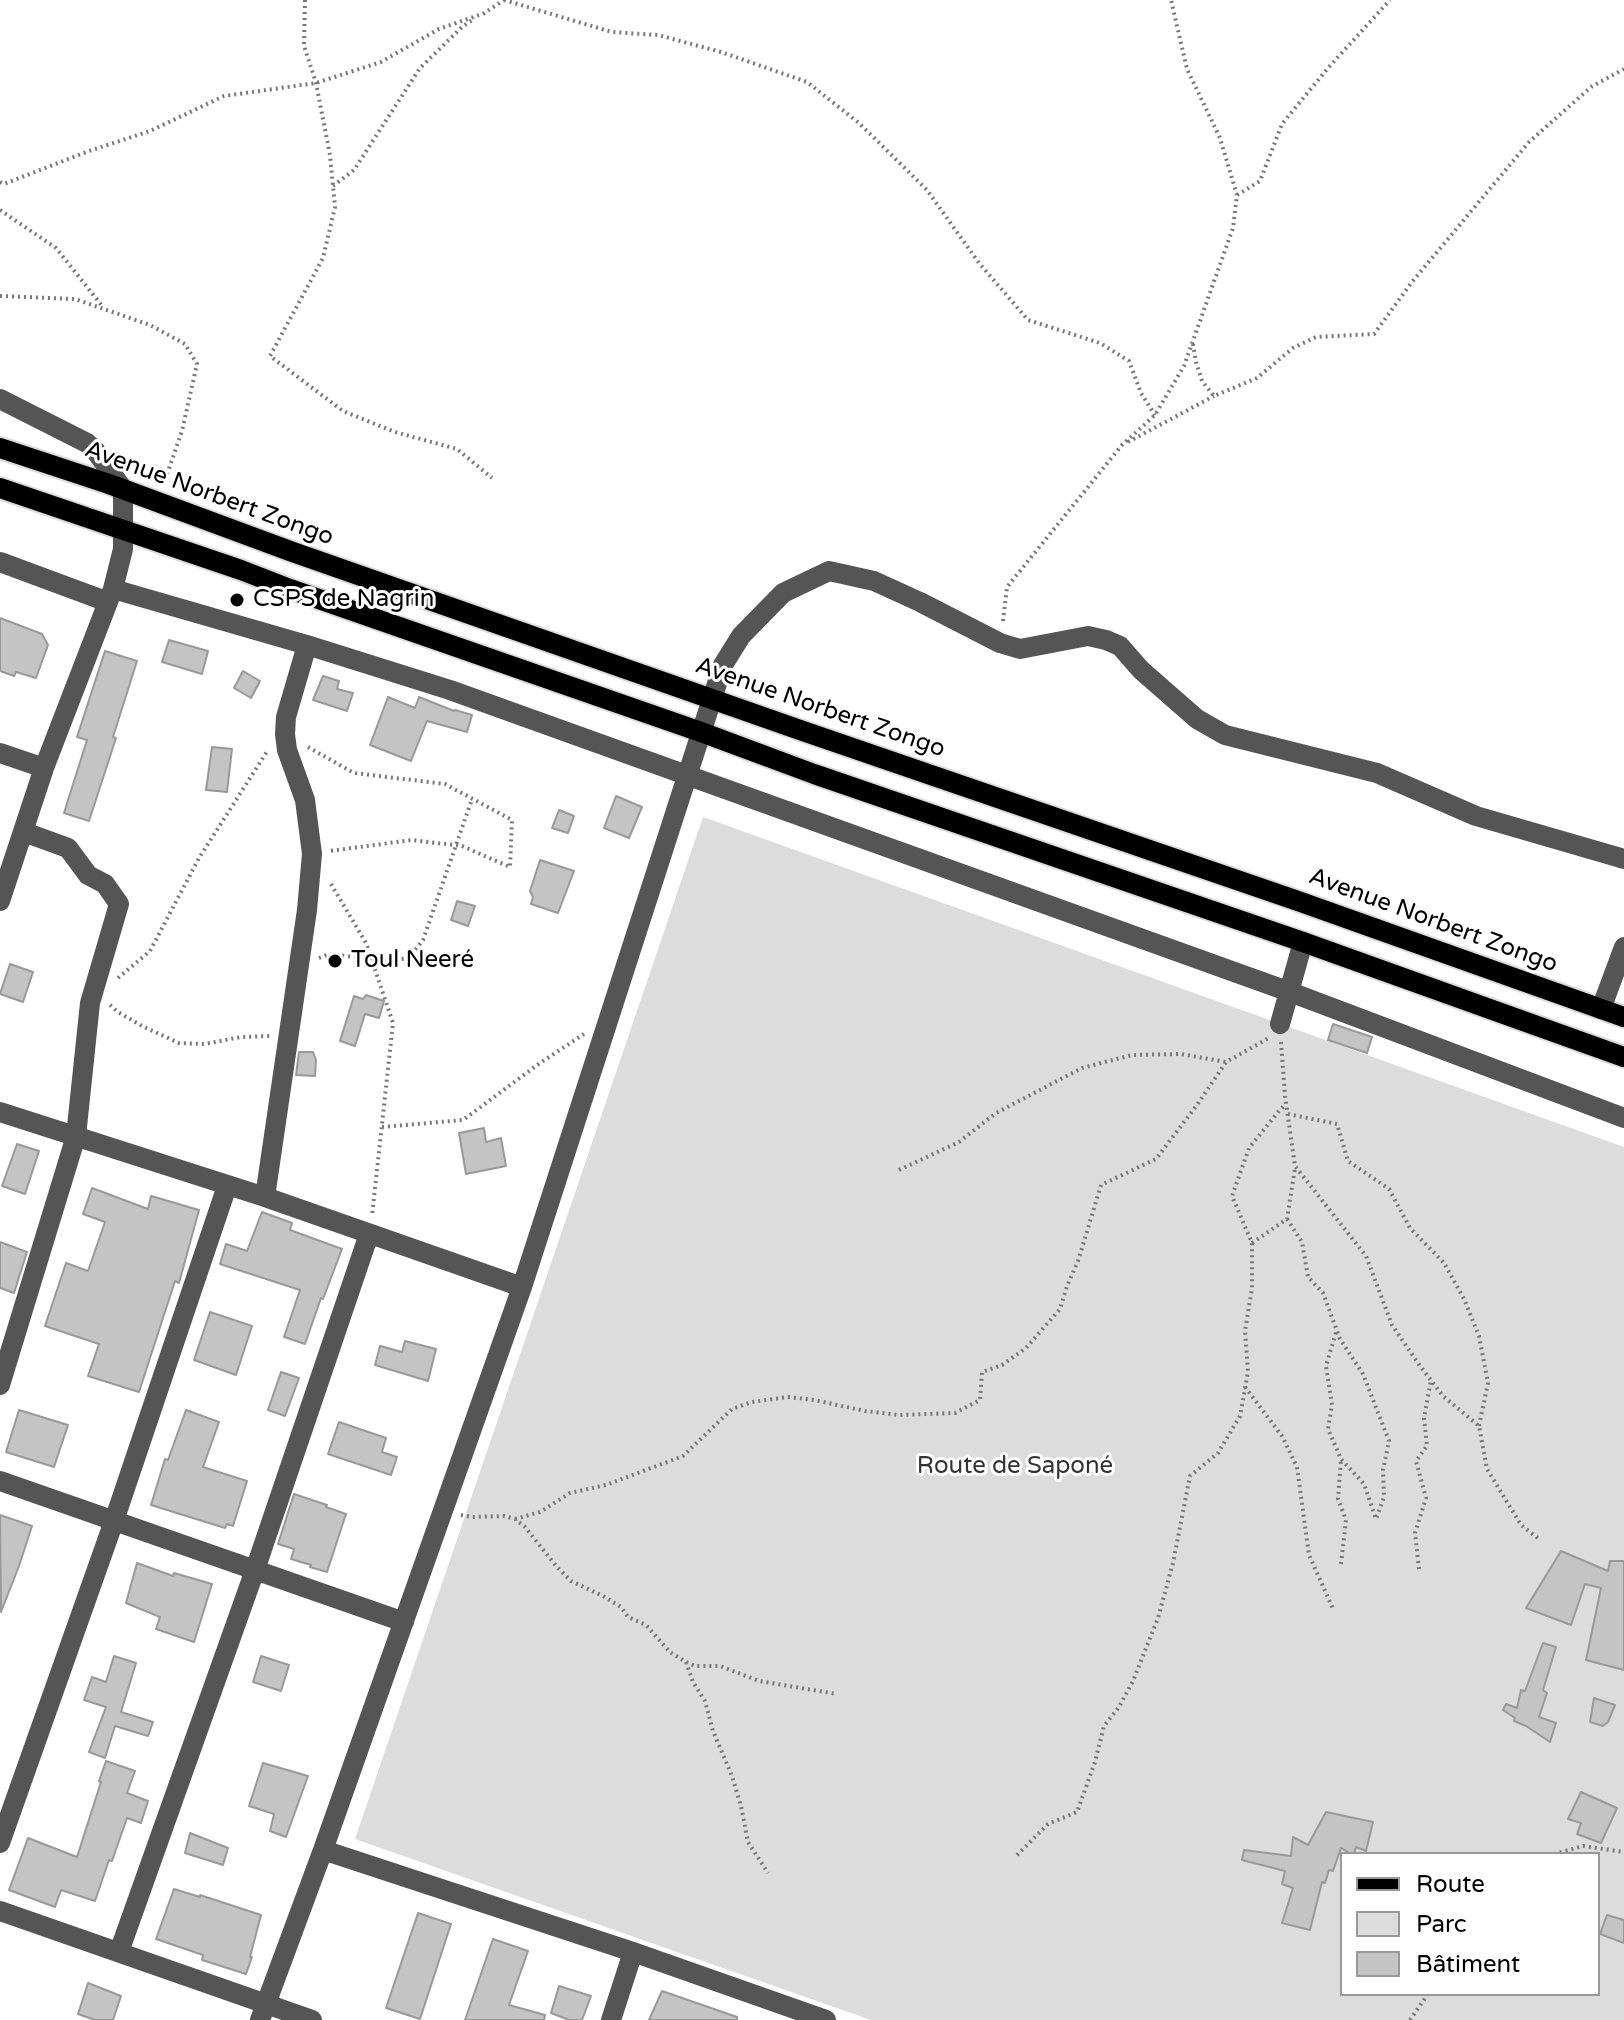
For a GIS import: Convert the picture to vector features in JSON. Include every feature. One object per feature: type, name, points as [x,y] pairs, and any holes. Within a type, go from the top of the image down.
[{"type":"main road","name":"Avenue Norbert Zongo","points":[[0,448],[1624,1017]]},
{"type":"main road","points":[[0,488],[1624,1057]]},
{"type":"street","points":[[0,399],[87,443],[123,489],[123,549],[111,596],[44,768],[0,901]]},
{"type":"street","points":[[0,562],[111,596],[307,645],[450,690],[1290,992],[1624,1118]]},
{"type":"street","points":[[263,2012],[522,1287],[723,665],[741,636],[783,593],[829,571],[874,581],[1000,643],[1020,649],[1088,636],[1106,640],[1120,646],[1141,670],[1197,719],[1225,735],[1377,773],[1476,816],[1624,859]]},
{"type":"street","points":[[265,1197],[307,910],[312,854],[305,800],[287,750],[285,734],[286,717],[307,645]]},
{"type":"street","points":[[0,753],[44,768]]},
{"type":"street","points":[[0,1385],[76,1136],[94,999],[119,904],[105,884],[88,875],[68,848],[24,832]]},
{"type":"street","points":[[1280,1024],[1303,942]]},
{"type":"street","points":[[1601,1009],[1624,947]]},
{"type":"street","points":[[0,1112],[265,1197],[522,1287]]},
{"type":"street","points":[[0,1843],[114,1521],[227,1186]]},
{"type":"street","points":[[119,1952],[255,1570],[369,1234]]},
{"type":"street","points":[[0,1481],[404,1622]]},
{"type":"street","points":[[323,1850],[633,1952],[826,2020]]},
{"type":"street","points":[[0,1911],[119,1952],[263,2012],[312,2020]]},
{"type":"street","points":[[611,2020],[633,1952]]},
{"type":"path","points":[[305,0],[304,46],[316,83],[330,155],[335,207],[323,258],[270,356],[343,411],[395,432],[457,449],[492,478]]},
{"type":"path","points":[[333,186],[354,170],[420,68],[462,27],[504,0],[612,32],[658,35],[721,52],[807,82],[859,123],[927,190],[979,263],[1028,320],[1100,343],[1129,361],[1141,393],[1155,415]]},
{"type":"path","points":[[1000,643],[1007,587],[1122,445],[1155,415],[1184,366],[1233,228],[1237,195],[1220,138],[1187,69],[1171,0]]},
{"type":"path","points":[[1237,195],[1260,181],[1282,124],[1390,0]]},
{"type":"path","points":[[0,182],[4,184],[150,131],[224,96],[316,83],[381,62],[439,29],[482,14]]},
{"type":"path","points":[[1122,445],[1214,396],[1257,378],[1293,348],[1316,337],[1374,334],[1412,282],[1529,142],[1591,87],[1624,69]]},
{"type":"path","points":[[0,210],[56,248],[105,309]]},
{"type":"path","points":[[0,296],[75,299],[150,325],[185,344],[197,364],[182,431],[164,483]]},
{"type":"path","points":[[1193,342],[1202,381],[1214,396]]},
{"type":"path","points":[[288,1041],[266,1035],[205,1044],[179,1043],[94,999],[150,951],[199,858],[267,751],[285,734],[354,773],[445,784],[512,820],[510,867],[462,846],[412,840],[312,854],[366,943],[393,1023],[369,1234]]},
{"type":"path","points":[[299,968],[329,954],[388,961],[409,958],[423,940],[473,799]]},
{"type":"path","points":[[382,1127],[463,1120],[609,1017]]},
{"type":"path","points":[[515,1519],[540,1512],[570,1493],[606,1485],[683,1456],[732,1409],[752,1402],[788,1397],[899,1415],[955,1413],[980,1400],[982,1372],[1002,1365],[1026,1348],[1060,1309],[1101,1185],[1156,1159],[1226,1062],[1276,1034],[1280,1024]]},
{"type":"path","points":[[1280,1024],[1286,1104],[1295,1166],[1287,1219],[1302,1242],[1308,1277],[1323,1293],[1337,1329],[1340,1339],[1363,1374],[1389,1441],[1383,1470],[1384,1497],[1376,1519],[1364,1484],[1341,1459],[1328,1429],[1332,1405],[1326,1366],[1337,1329]]},
{"type":"path","points":[[899,1170],[959,1142],[996,1113],[1082,1068],[1132,1055],[1181,1054],[1226,1062]]},
{"type":"path","points":[[1017,1855],[1048,1824],[1077,1812],[1104,1726],[1133,1681],[1158,1618],[1173,1563],[1190,1476],[1218,1453],[1240,1416],[1248,1372],[1245,1331],[1252,1288],[1252,1243],[1232,1196],[1249,1148],[1286,1104]]},
{"type":"path","points":[[1288,1114],[1337,1124],[1348,1161],[1389,1189],[1410,1228],[1444,1263],[1464,1299],[1479,1336],[1488,1383],[1479,1426],[1487,1469],[1521,1525],[1539,1539]]},
{"type":"path","points":[[1295,1166],[1366,1256],[1392,1325],[1443,1396],[1479,1426]]},
{"type":"path","points":[[1252,1243],[1287,1219]]},
{"type":"path","points":[[1419,1569],[1415,1533],[1426,1498],[1416,1461],[1427,1446],[1424,1418],[1431,1380]]},
{"type":"path","points":[[1245,1387],[1282,1436],[1297,1467],[1309,1555],[1334,1611]]},
{"type":"path","points":[[1341,1459],[1338,1499],[1346,1520],[1341,1564]]},
{"type":"path","points":[[444,1510],[465,1516],[515,1519],[571,1581],[621,1607],[628,1617],[646,1625],[670,1652],[686,1662],[695,1666],[720,1666],[759,1681],[837,1694]]},
{"type":"path","points":[[686,1662],[693,1682],[705,1701],[713,1731],[732,1776],[748,1842],[768,1873]]},
{"type":"path","points":[[1561,1852],[1583,1846],[1624,1852]]},
{"type":"path","points":[[1410,2020],[1427,1996]]},
{"type":"green space","name":"Route de Saponé","points":[[703,817],[1624,1147],[1624,2020],[871,2020],[355,1839]]},
{"type":"building","points":[[0,618],[42,634],[48,645],[36,678],[0,671]]},
{"type":"building","points":[[169,640],[208,651],[202,674],[162,662]]},
{"type":"building","points":[[105,651],[137,661],[89,821],[64,813],[87,740],[77,737]]},
{"type":"building","points":[[243,671],[260,681],[251,698],[234,688]]},
{"type":"building","points":[[323,676],[339,681],[337,689],[353,693],[347,711],[313,700]]},
{"type":"building","points":[[388,697],[415,708],[419,697],[472,715],[467,732],[427,721],[411,761],[370,745]]},
{"type":"building","points":[[212,747],[232,749],[227,792],[206,790]]},
{"type":"building","points":[[616,796],[642,807],[629,838],[604,828]]},
{"type":"building","points":[[559,810],[574,816],[568,833],[552,828]]},
{"type":"building","points":[[540,860],[574,871],[558,913],[531,904],[533,897],[530,891]]},
{"type":"building","points":[[457,901],[475,906],[468,926],[451,920]]},
{"type":"building","points":[[10,964],[33,972],[23,1002],[0,994]]},
{"type":"building","points":[[366,995],[384,1001],[379,1018],[365,1014],[355,1046],[340,1041],[354,996],[363,999]]},
{"type":"building","points":[[1333,1024],[1372,1037],[1367,1053],[1328,1040]]},
{"type":"building","points":[[299,1052],[313,1052],[315,1076],[296,1075]]},
{"type":"building","points":[[484,1128],[486,1142],[501,1138],[506,1166],[466,1174],[459,1133]]},
{"type":"building","points":[[17,1144],[39,1151],[25,1194],[2,1186]]},
{"type":"building","points":[[92,1188],[148,1209],[151,1196],[199,1210],[179,1283],[175,1281],[139,1392],[88,1376],[99,1344],[45,1326],[66,1263],[88,1271],[105,1222],[83,1214]]},
{"type":"building","points":[[262,1212],[292,1223],[290,1230],[342,1249],[305,1344],[284,1337],[300,1290],[220,1264],[226,1244],[247,1251]]},
{"type":"building","points":[[0,1242],[27,1252],[14,1293],[0,1288]]},
{"type":"building","points":[[210,1312],[252,1326],[236,1375],[194,1360]]},
{"type":"building","points":[[405,1341],[436,1349],[428,1381],[375,1365],[380,1346],[402,1352]]},
{"type":"building","points":[[281,1372],[299,1378],[285,1416],[268,1410]]},
{"type":"building","points":[[19,1410],[68,1425],[54,1467],[6,1452]]},
{"type":"building","points":[[186,1410],[219,1422],[203,1467],[247,1481],[233,1526],[227,1524],[225,1528],[151,1505],[165,1459],[168,1460]]},
{"type":"building","points":[[339,1422],[386,1438],[382,1452],[397,1457],[391,1475],[328,1454]]},
{"type":"building","points":[[294,1494],[346,1514],[327,1572],[291,1559],[294,1549],[278,1544]]},
{"type":"building","points":[[0,1515],[32,1526],[1,1612]]},
{"type":"building","points":[[1561,1551],[1608,1571],[1610,1561],[1624,1561],[1624,1670],[1586,1660],[1601,1588],[1585,1584],[1571,1625],[1526,1608]]},
{"type":"building","points":[[137,1563],[173,1576],[174,1573],[212,1584],[194,1642],[156,1629],[160,1617],[126,1603]]},
{"type":"building","points":[[1543,1643],[1556,1647],[1543,1690],[1547,1693],[1539,1717],[1556,1723],[1550,1742],[1514,1721],[1515,1718],[1503,1710],[1506,1704],[1517,1708],[1521,1690],[1525,1691]]},
{"type":"building","points":[[114,1656],[136,1663],[121,1712],[153,1722],[148,1736],[115,1726],[105,1758],[89,1752],[106,1707],[84,1700],[92,1677],[106,1682]]},
{"type":"building","points":[[261,1656],[289,1665],[281,1691],[253,1682]]},
{"type":"building","points":[[1594,1698],[1615,1705],[1603,1726],[1590,1722]]},
{"type":"building","points":[[106,1761],[135,1771],[127,1793],[148,1801],[141,1823],[127,1818],[95,1901],[61,1890],[55,1907],[9,1890],[28,1838],[77,1857]]},
{"type":"building","points":[[263,1763],[308,1776],[286,1837],[270,1831],[274,1814],[249,1806]]},
{"type":"building","points":[[1581,1792],[1617,1808],[1601,1843],[1577,1834],[1581,1823],[1568,1819]]},
{"type":"building","points":[[1326,1812],[1373,1822],[1366,1851],[1356,1847],[1355,1852],[1348,1852],[1341,1848],[1333,1871],[1329,1870],[1325,1883],[1322,1882],[1310,1930],[1282,1923],[1293,1888],[1282,1884],[1285,1871],[1242,1860],[1244,1850],[1291,1856],[1293,1837],[1308,1845]]},
{"type":"building","points":[[190,1833],[228,1848],[223,1865],[185,1853]]},
{"type":"building","points":[[174,1889],[261,1915],[246,1974],[202,1960],[203,1955],[156,1939]]},
{"type":"building","points":[[418,1913],[451,1924],[420,2019],[386,2008]]},
{"type":"building","points":[[1607,1915],[1624,1920],[1624,1943],[1600,1934]]},
{"type":"building","points":[[493,1939],[528,1951],[509,2005],[545,2015],[544,2020],[465,2020]]},
{"type":"building","points":[[88,1983],[121,1996],[113,2020],[95,2020],[78,2014]]},
{"type":"building","points":[[559,1986],[591,1996],[582,2020],[569,2020],[551,2013]]},
{"type":"building","points":[[662,1991],[737,2017],[737,2020],[649,2020]]},
{"type":"place","name":"CSPS de Nagrin","points":[[237,600]]},
{"type":"place","name":"Toul Neeré","points":[[335,961]]}]
